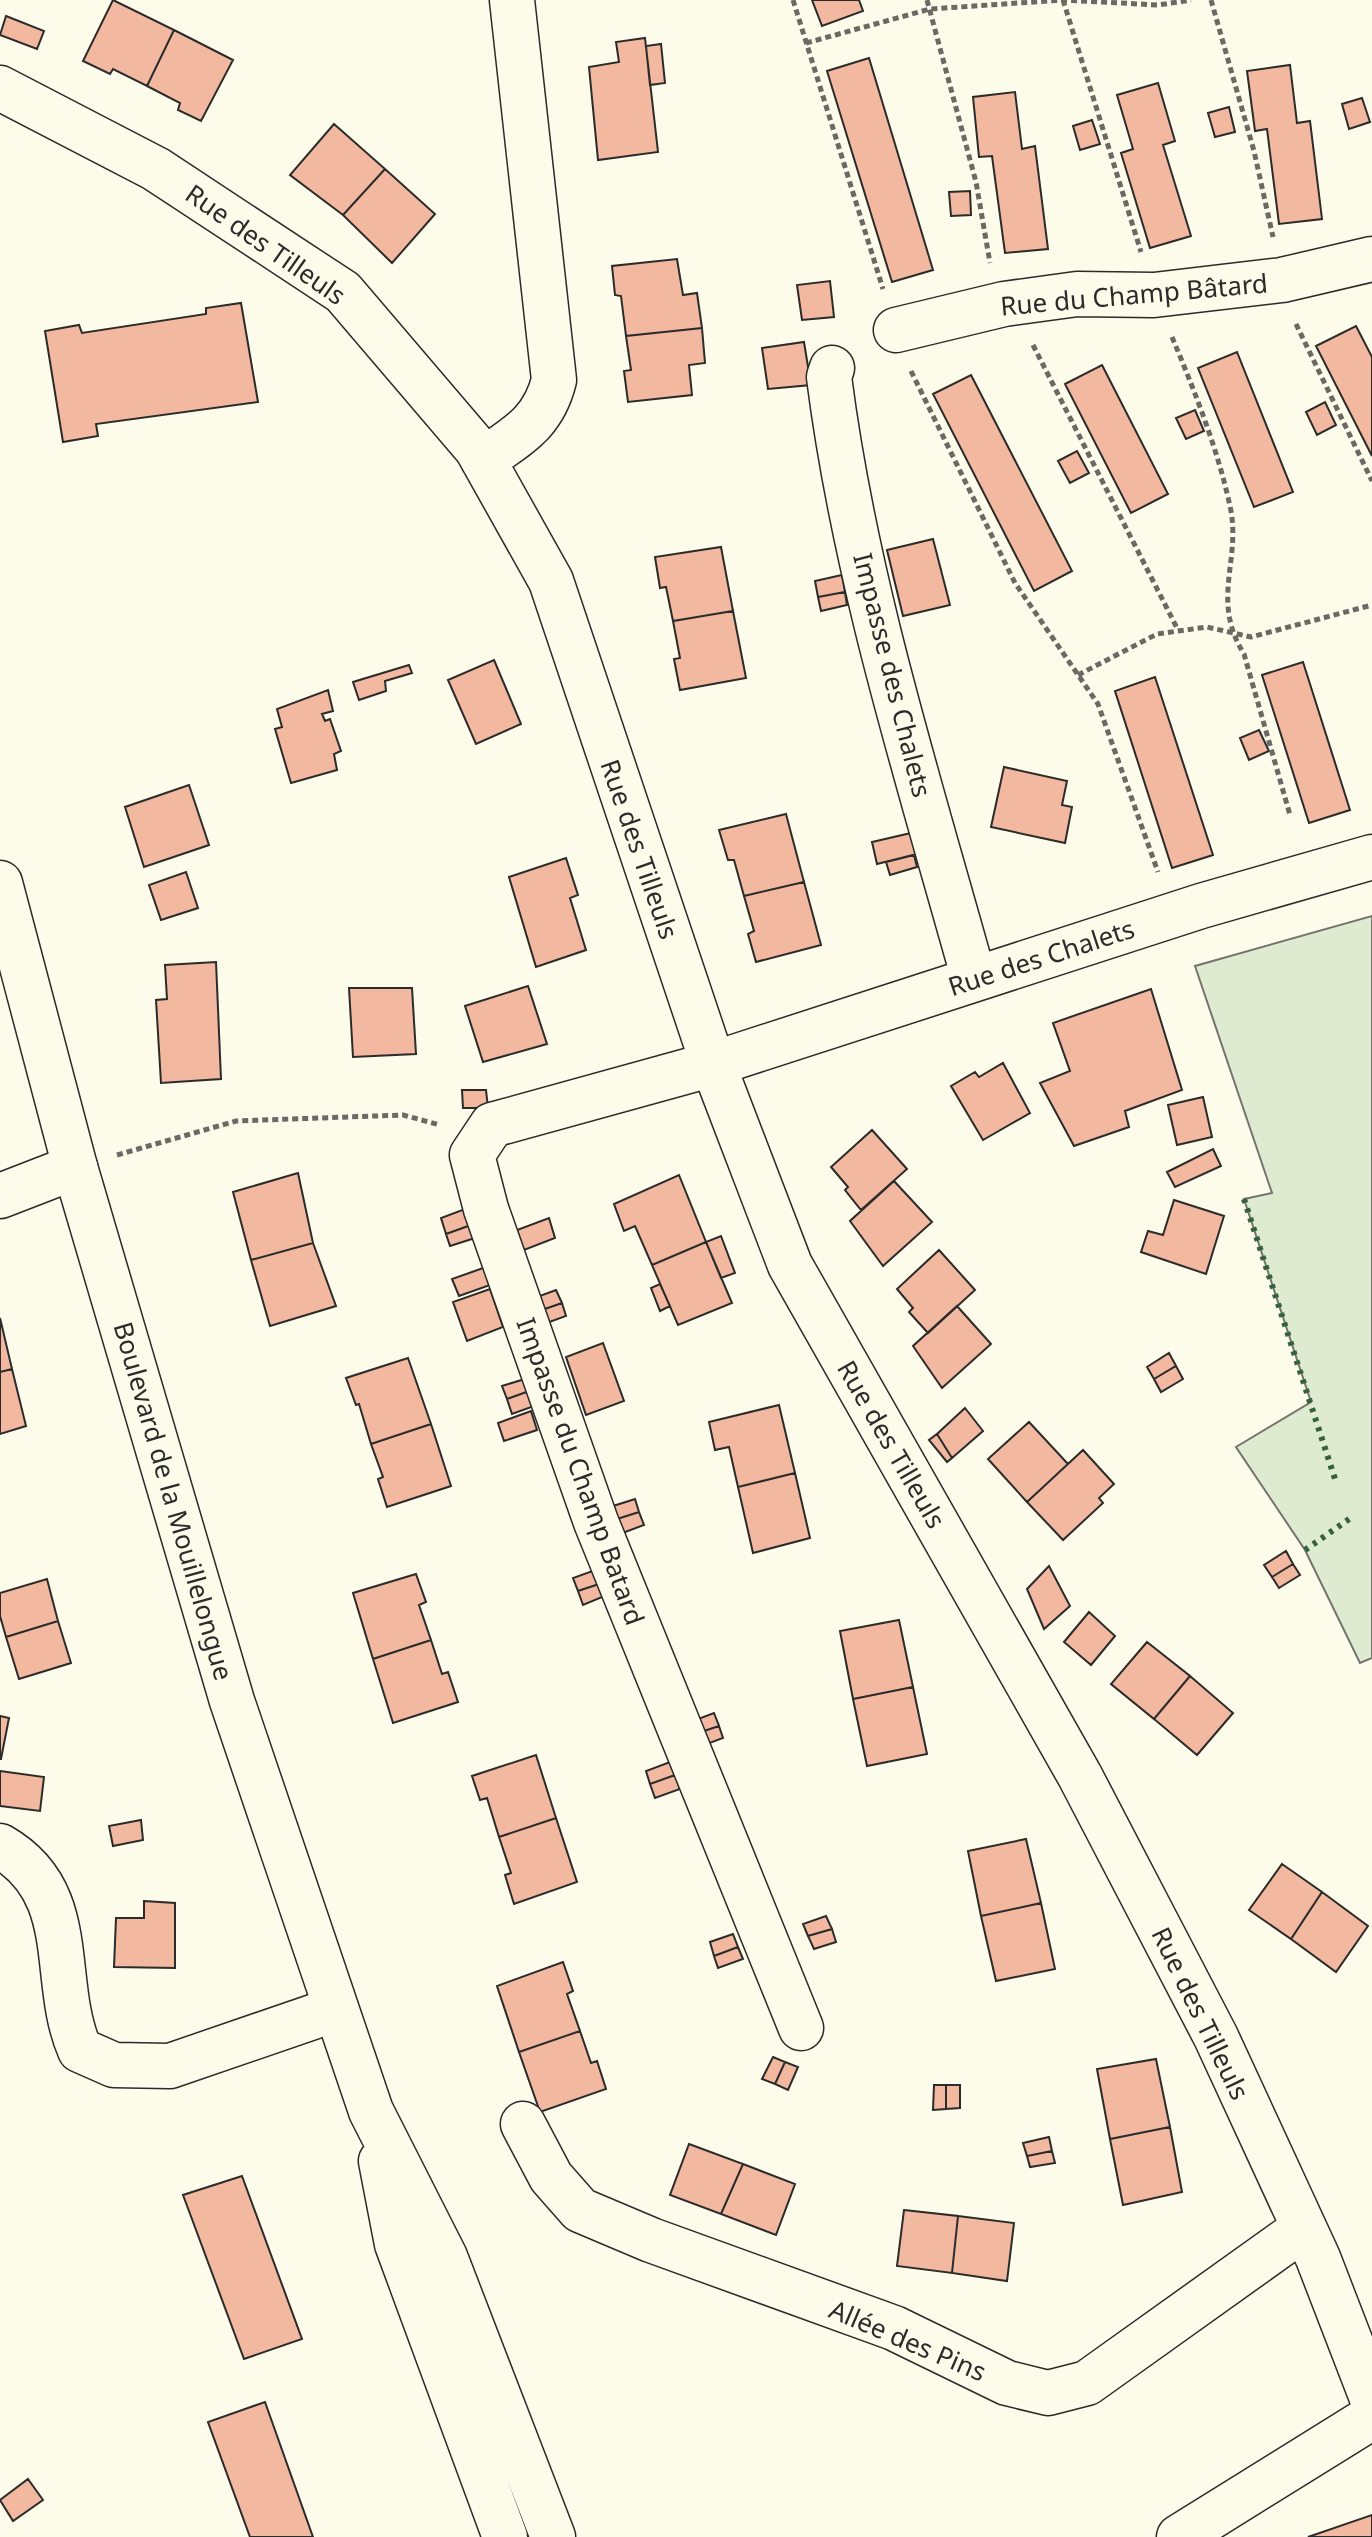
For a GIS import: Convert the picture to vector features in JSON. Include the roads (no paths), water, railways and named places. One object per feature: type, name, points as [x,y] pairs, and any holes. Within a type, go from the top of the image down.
[{"type":"street","points":[[483,460],[530,427],[544,410],[554,380],[512,0]]},
{"type":"street","name":"Rue des Tilleuls","points":[[0,88],[156,169],[343,292],[483,460],[551,581],[713,1064],[790,1265],[1080,1776],[1216,2037],[1304,2228],[1372,2398]]},
{"type":"street","name":"Rue du Champ Bâtard","points":[[896,330],[1019,302],[1077,294],[1154,295],[1282,280],[1372,259]]},
{"type":"street","name":"Impasse des Chalets","points":[[832,368],[829,377],[842,467],[900,715],[974,979]]},
{"type":"street","name":"Rue des Chalets","points":[[713,1064],[1173,915],[1372,857]]},
{"type":"street","name":"Boulevard de la Mouillelongue","points":[[0,883],[75,1167],[232,1701],[371,2111],[397,2244],[505,2537]]},
{"type":"street","name":"Impasse du Champ Batard","points":[[713,1064],[492,1125],[472,1155],[486,1209],[591,1508],[801,2028]]},
{"type":"street","points":[[0,1196],[75,1167]]},
{"type":"street","points":[[0,1846],[34,1872],[53,1910],[66,1974],[69,2025],[80,2050],[114,2065],[170,2066],[336,2009]]},
{"type":"street","name":"Boulevard de la Mouillelongue","points":[[371,2111],[445,2257],[553,2537]]},
{"type":"street","name":"Allée des Pins","points":[[523,2124],[551,2177],[580,2210],[651,2240],[894,2328],[1007,2383],[1048,2393],[1087,2383],[1304,2228]]},
{"type":"street","points":[[1179,2537],[1372,2417]]}]
